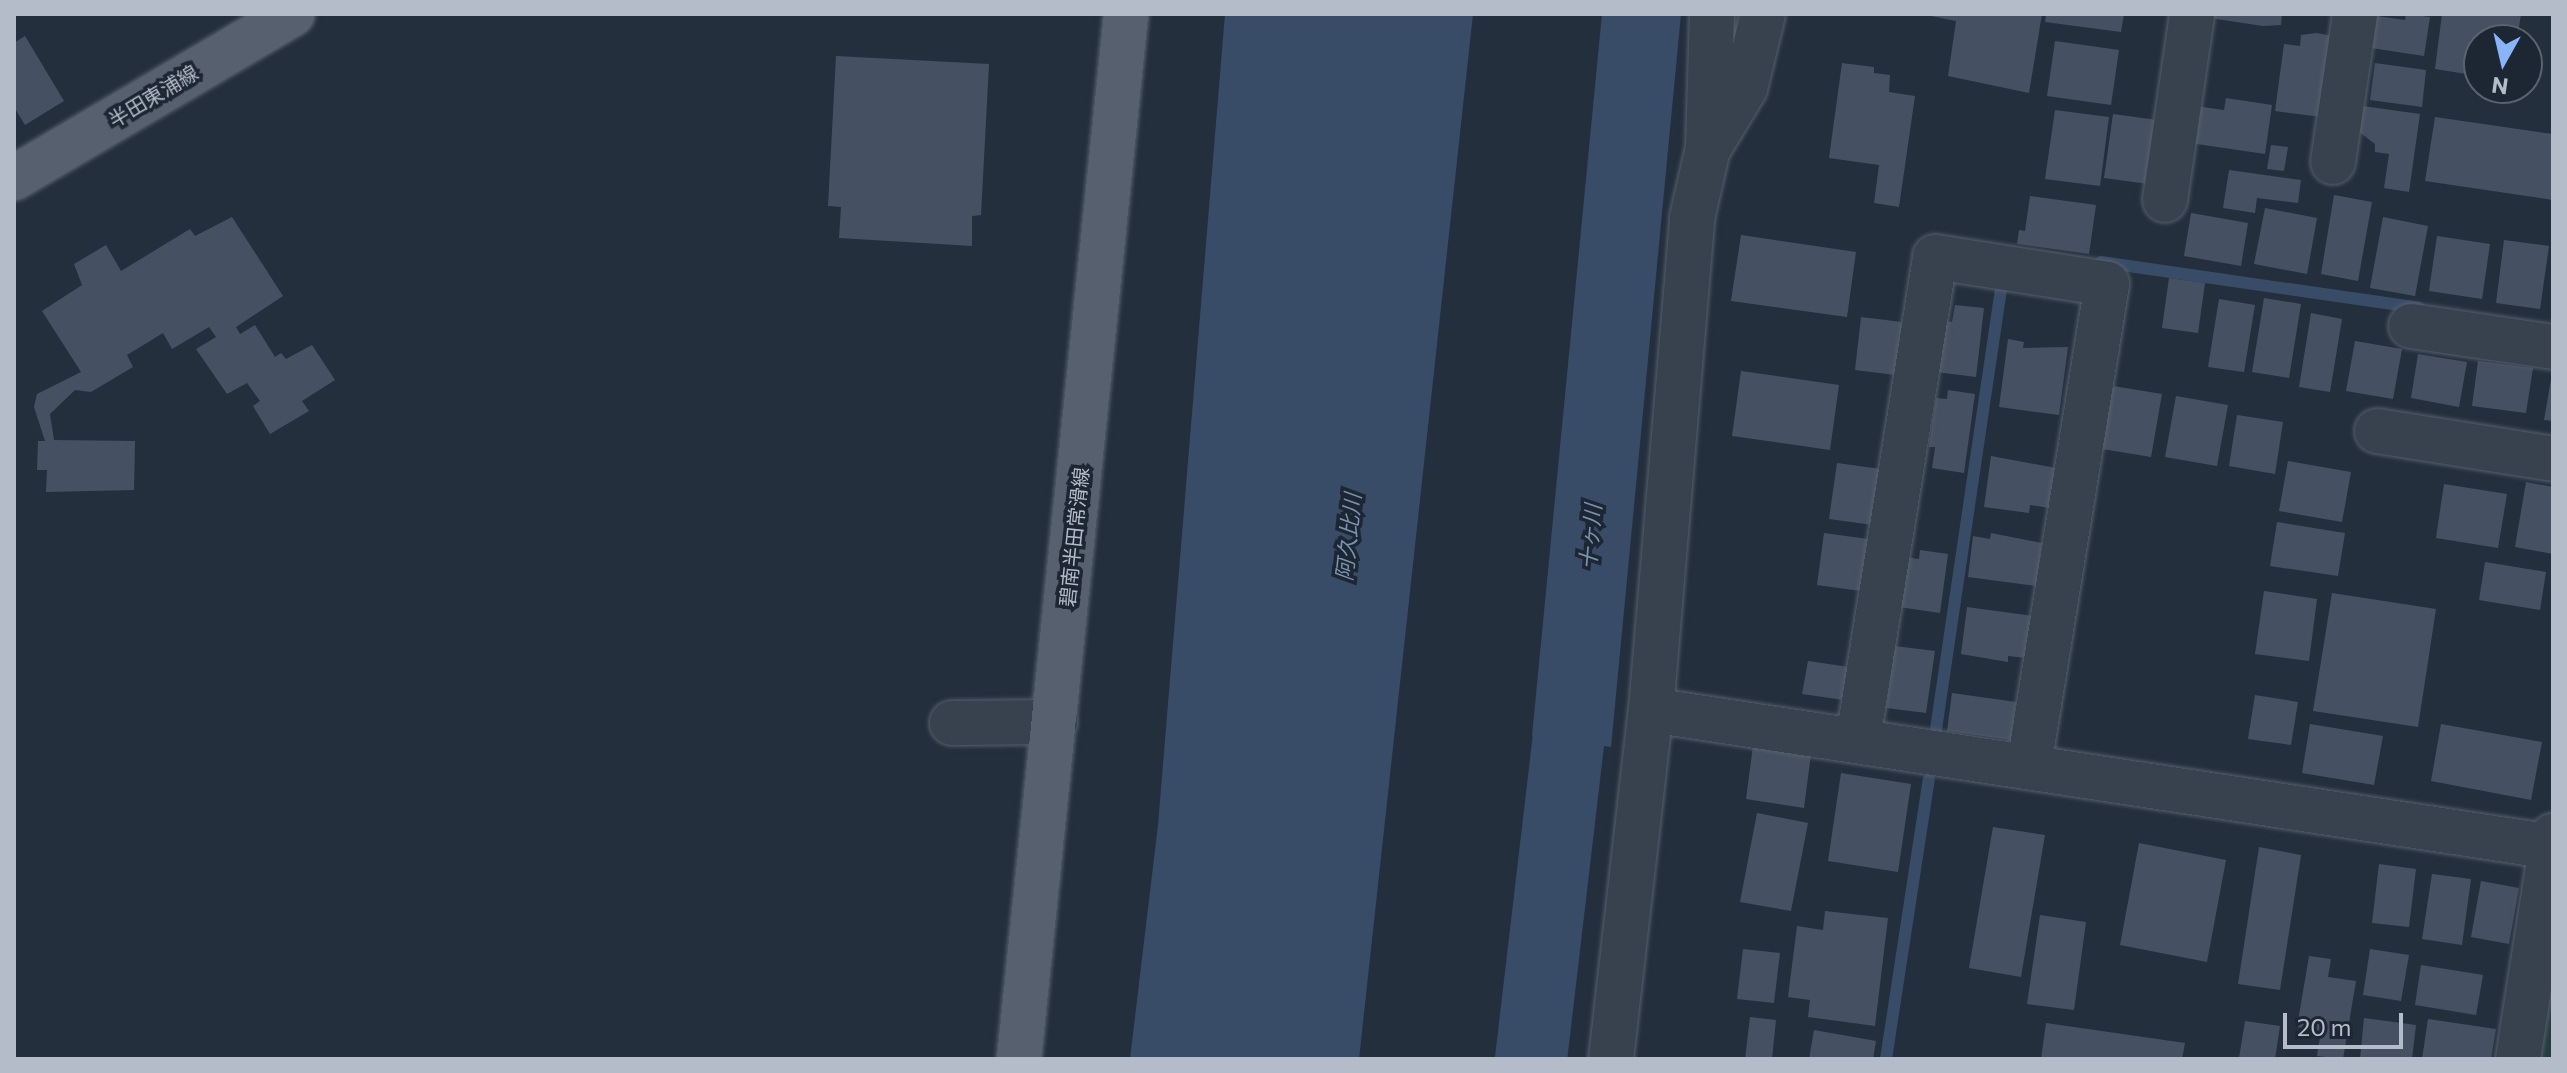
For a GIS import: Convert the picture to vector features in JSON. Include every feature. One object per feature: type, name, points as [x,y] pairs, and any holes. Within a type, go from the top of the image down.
[{"type":"main road","name":"半田東浦線","points":[[14,178],[292,14]]},
{"type":"main road","name":"碧南半田常滑線","points":[[1019,1059],[1126,14]]},
{"type":"street","points":[[1611,1059],[1651,710],[1692,218],[1708,148],[1712,14]]},
{"type":"street","points":[[1708,148],[1745,88],[1763,14]]},
{"type":"street","points":[[2165,200],[2192,14]]},
{"type":"street","points":[[2333,162],[2355,14]]},
{"type":"street","points":[[1858,739],[1935,257],[2107,284],[2029,765]]},
{"type":"street","points":[[2411,326],[2553,347]]},
{"type":"street","points":[[2377,431],[2553,459]]},
{"type":"street","points":[[1651,710],[2552,843],[2518,1059]]},
{"type":"street","points":[[952,723],[1055,722]]},
{"type":"green space","points":[[2553,951],[2553,1059],[2537,1059]]},
{"type":"water","name":"阿久比川","points":[[1225,14],[1473,14],[1359,1059],[1130,1059],[1158,825]]},
{"type":"water","points":[[1602,14],[1681,14],[1611,747],[1532,736]]},
{"type":"building","points":[[1921,14],[2042,14],[2029,93],[1948,76],[1956,21]]},
{"type":"building","points":[[2046,14],[2124,14],[2121,32],[2045,22]]},
{"type":"building","points":[[2211,14],[2282,14],[2281,25],[2263,26],[2210,18]]},
{"type":"building","points":[[2406,14],[2430,17],[2424,56],[2371,48],[2376,16],[2405,20]]},
{"type":"building","points":[[2442,14],[2521,14],[2519,24],[2463,24],[2463,73],[2435,69]]},
{"type":"building","points":[[2316,33],[2333,36],[2322,117],[2275,111],[2284,44],[2300,46],[2301,35]]},
{"type":"building","points":[[25,36],[64,101],[25,125],[14,107],[14,43]]},
{"type":"building","points":[[2055,41],[2119,50],[2111,105],[2047,96]]},
{"type":"building","points":[[836,56],[989,64],[981,215],[972,216],[972,246],[839,238],[841,207],[828,206]]},
{"type":"building","points":[[1842,63],[1874,67],[1874,73],[1890,75],[1889,92],[1915,96],[1899,207],[1874,203],[1879,165],[1829,158]]},
{"type":"building","points":[[2375,63],[2426,70],[2422,107],[2370,100]]},
{"type":"building","points":[[2226,98],[2272,105],[2265,154],[2190,143],[2195,106],[2224,110]]},
{"type":"building","points":[[2363,106],[2420,114],[2409,192],[2384,188],[2389,154],[2375,152],[2375,144],[2359,132]]},
{"type":"building","points":[[2055,110],[2109,117],[2100,186],[2045,179]]},
{"type":"building","points":[[2113,114],[2157,120],[2148,184],[2104,178]]},
{"type":"building","points":[[2435,117],[2553,134],[2553,200],[2425,181]]},
{"type":"building","points":[[2271,145],[2288,147],[2284,171],[2267,169]]},
{"type":"building","points":[[2229,170],[2301,180],[2298,203],[2257,198],[2255,213],[2223,208]]},
{"type":"building","points":[[2334,195],[2372,202],[2358,281],[2321,274]]},
{"type":"building","points":[[2030,196],[2096,205],[2089,254],[2017,244],[2019,230],[2025,231]]},
{"type":"building","points":[[2265,208],[2317,218],[2307,274],[2254,264]]},
{"type":"building","points":[[2191,213],[2248,223],[2241,266],[2184,256]]},
{"type":"building","points":[[232,217],[283,296],[236,327],[240,334],[255,325],[275,357],[281,353],[286,359],[312,345],[335,380],[302,401],[309,411],[270,434],[253,406],[260,401],[247,383],[227,394],[196,349],[216,337],[209,327],[172,349],[163,333],[127,355],[133,367],[91,392],[75,390],[50,414],[54,440],[135,441],[134,490],[46,492],[47,470],[37,470],[38,441],[45,441],[34,407],[37,394],[81,372],[42,311],[82,285],[74,264],[106,245],[121,271],[190,229],[195,236]]},
{"type":"building","points":[[2383,217],[2428,226],[2415,296],[2370,288]]},
{"type":"building","points":[[1741,235],[1856,252],[1847,317],[1731,301]]},
{"type":"building","points":[[2437,236],[2490,244],[2482,299],[2429,291]]},
{"type":"building","points":[[2504,240],[2549,246],[2540,309],[2496,303]]},
{"type":"building","points":[[2169,278],[2205,283],[2198,333],[2162,328]]},
{"type":"building","points":[[2264,298],[2301,304],[2289,378],[2252,372]]},
{"type":"building","points":[[2219,299],[2255,305],[2244,372],[2208,367]]},
{"type":"building","points":[[1955,305],[1984,308],[1976,377],[1936,372],[1944,321],[1952,322]]},
{"type":"building","points":[[2311,313],[2342,319],[2330,392],[2299,387]]},
{"type":"building","points":[[1861,317],[1902,322],[1895,375],[1855,370]]},
{"type":"building","points":[[2008,339],[2024,342],[2023,348],[2068,347],[2059,415],[1999,407]]},
{"type":"building","points":[[2355,341],[2402,349],[2393,399],[2346,391]]},
{"type":"building","points":[[2418,354],[2467,362],[2459,407],[2411,398]]},
{"type":"building","points":[[2478,361],[2533,368],[2526,413],[2472,406]]},
{"type":"building","points":[[2553,368],[2553,421],[2544,420]]},
{"type":"building","points":[[1741,371],[1839,385],[1830,450],[1732,436]]},
{"type":"building","points":[[2113,386],[2162,394],[2151,457],[2102,449]]},
{"type":"building","points":[[1948,390],[1975,394],[1964,473],[1932,468],[1935,447],[1929,447],[1936,398],[1947,399]]},
{"type":"building","points":[[2176,396],[2228,405],[2217,466],[2165,457]]},
{"type":"building","points":[[2237,415],[2283,422],[2275,474],[2229,466]]},
{"type":"building","points":[[1991,456],[2056,468],[2050,508],[2030,505],[2029,513],[1984,507]]},
{"type":"building","points":[[2288,461],[2351,472],[2342,522],[2279,511]]},
{"type":"building","points":[[1837,463],[1881,469],[1873,525],[1829,519]]},
{"type":"building","points":[[2526,482],[2553,487],[2553,554],[2515,547]]},
{"type":"building","points":[[2444,484],[2507,494],[2498,548],[2436,538]]},
{"type":"building","points":[[2277,522],[2345,533],[2338,576],[2270,566]]},
{"type":"building","points":[[1824,533],[1868,539],[1860,591],[1817,585]]},
{"type":"building","points":[[1991,533],[2042,543],[2036,586],[1968,577],[1973,536],[1990,539]]},
{"type":"building","points":[[1920,550],[1948,554],[1940,613],[1899,607],[1905,557],[1919,559]]},
{"type":"building","points":[[2485,562],[2546,572],[2540,610],[2479,600]]},
{"type":"building","points":[[2264,591],[2317,599],[2309,661],[2255,654]]},
{"type":"building","points":[[2332,593],[2436,609],[2418,727],[2313,711]]},
{"type":"building","points":[[1967,607],[2033,616],[2026,658],[2008,656],[2008,662],[1961,654]]},
{"type":"building","points":[[1895,646],[1935,651],[1926,713],[1886,708]]},
{"type":"building","points":[[1808,661],[1849,667],[1844,700],[1802,694]]},
{"type":"building","points":[[1952,693],[2016,702],[2011,740],[1947,731]]},
{"type":"building","points":[[2255,695],[2298,702],[2291,745],[2248,739]]},
{"type":"building","points":[[2310,724],[2383,736],[2374,785],[2302,773]]},
{"type":"building","points":[[2441,724],[2542,742],[2531,800],[2431,781]]},
{"type":"building","points":[[1753,746],[1811,754],[1804,808],[1746,799]]},
{"type":"building","points":[[1841,773],[1911,784],[1898,872],[1828,861]]},
{"type":"building","points":[[1757,813],[1808,823],[1791,911],[1740,902]]},
{"type":"building","points":[[1993,827],[2045,835],[2021,977],[1969,968]]},
{"type":"building","points":[[2139,843],[2226,860],[2207,962],[2120,945]]},
{"type":"building","points":[[2259,847],[2301,855],[2280,990],[2238,984]]},
{"type":"building","points":[[2379,864],[2416,869],[2409,927],[2372,923]]},
{"type":"building","points":[[2432,874],[2471,879],[2462,945],[2422,939]]},
{"type":"building","points":[[2481,881],[2519,888],[2509,944],[2471,937]]},
{"type":"building","points":[[1825,911],[1888,918],[1875,1026],[1808,1017],[1810,1000],[1788,997],[1797,926],[1823,930]]},
{"type":"building","points":[[2040,915],[2086,922],[2074,1010],[2027,1004]]},
{"type":"building","points":[[1743,949],[1780,953],[1774,1003],[1737,999]]},
{"type":"building","points":[[2370,949],[2409,955],[2401,1001],[2363,995]]},
{"type":"building","points":[[2309,956],[2331,959],[2328,977],[2356,981],[2343,1059],[2317,1056],[2321,1031],[2297,1027]]},
{"type":"building","points":[[2421,965],[2483,975],[2476,1015],[2415,1005]]},
{"type":"building","points":[[1750,1017],[1776,1020],[1772,1059],[1745,1059]]},
{"type":"building","points":[[2364,1018],[2416,1025],[2412,1059],[2360,1059]]},
{"type":"building","points":[[2428,1019],[2496,1029],[2491,1059],[2422,1059]]},
{"type":"building","points":[[2245,1021],[2280,1026],[2275,1059],[2239,1058]]},
{"type":"building","points":[[2046,1023],[2185,1043],[2182,1059],[2041,1059]]},
{"type":"building","points":[[1814,1030],[1876,1041],[1873,1059],[1809,1059]]},
{"type":"waterway","points":[[2101,262],[2419,308]]},
{"type":"waterway","points":[[1935,736],[2001,291]]},
{"type":"waterway","name":"十ヶ川","points":[[1531,1059],[1580,641]]},
{"type":"waterway","points":[[1886,1059],[1929,779]]}]
